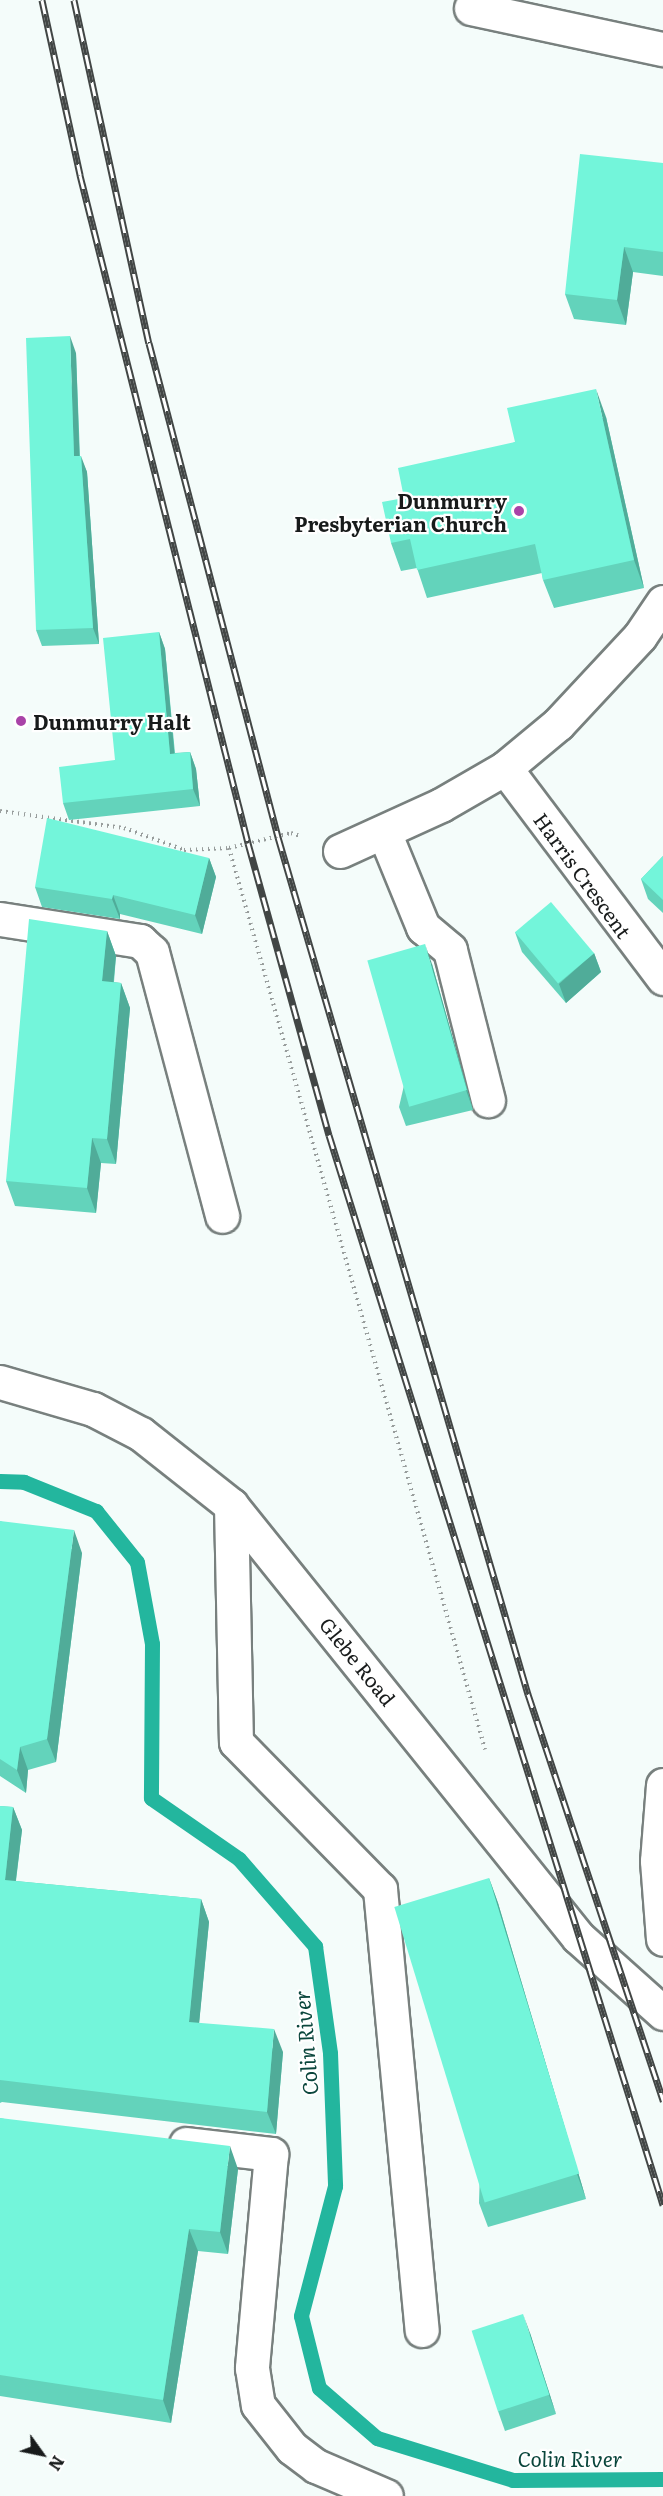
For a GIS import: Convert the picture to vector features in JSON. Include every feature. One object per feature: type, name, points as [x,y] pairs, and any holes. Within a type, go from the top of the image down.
[{"type":"street","points":[[471,9],[663,50]]},
{"type":"street","points":[[340,851],[384,832],[505,768],[566,715],[640,636],[663,602]]},
{"type":"street","name":"Harris Crescent","points":[[505,768],[663,978]]},
{"type":"street","points":[[384,832],[423,927],[450,950],[488,1100]]},
{"type":"street","points":[[0,919],[140,941],[152,952],[222,1216]]},
{"type":"street","name":"Glebe Road","points":[[0,1382],[93,1409],[141,1434],[231,1505],[578,1937],[663,2013]]},
{"type":"street","points":[[231,1505],[236,1742],[380,1889],[422,2330]]},
{"type":"street","points":[[663,1785],[657,1861],[663,1939]]},
{"type":"street","points":[[153,2140],[271,2154],[252,2368],[258,2405],[292,2448],[316,2466],[377,2495]]},
{"type":"path","points":[[0,811],[124,828],[184,850],[229,848],[291,833],[340,851]]},
{"type":"path","points":[[229,848],[486,1755]]},
{"type":"building","points":[[580,154],[663,163],[663,252],[624,247],[617,300],[565,294]]},
{"type":"building","points":[[70,336],[74,456],[81,456],[93,628],[36,630],[26,338]]},
{"type":"building","name":"Dunmurry Presbyterian Church","points":[[596,389],[634,560],[543,580],[535,544],[417,570],[410,539],[391,543],[382,502],[404,498],[398,468],[515,442],[507,408]]},
{"type":"building","points":[[159,632],[170,754],[190,752],[193,789],[63,803],[59,767],[115,760],[103,638]]},
{"type":"building","points":[[47,818],[209,858],[195,915],[113,895],[112,899],[35,887]]},
{"type":"building","points":[[663,856],[663,900],[641,879]]},
{"type":"building","points":[[551,902],[594,953],[558,984],[515,932]]},
{"type":"building","points":[[29,919],[107,931],[102,981],[121,983],[107,1139],[92,1138],[87,1188],[6,1181]]},
{"type":"building","points":[[425,944],[467,1090],[409,1107],[367,961]]},
{"type":"building","points":[[0,1521],[74,1530],[47,1739],[20,1747],[17,1770],[0,1759]]},
{"type":"building","points":[[0,1806],[13,1807],[5,1880],[201,1899],[189,2022],[274,2029],[267,2112],[0,2080]]},
{"type":"building","points":[[489,1878],[579,2173],[485,2202],[394,1907]]},
{"type":"building","points":[[0,2118],[230,2146],[220,2232],[189,2229],[163,2400],[0,2375]]},
{"type":"building","points":[[523,2314],[549,2395],[498,2412],[472,2331]]},
{"type":"waterway","name":"Colin River","points":[[0,1481],[24,1482],[96,1511],[137,1562],[152,1644],[151,1798],[239,1859],[315,1946],[330,2053],[335,2186],[301,2316],[319,2388],[377,2438],[513,2480],[663,2479]]},
{"type":"railway","points":[[42,0],[80,175],[248,843],[329,1135],[663,2205]]},
{"type":"railway","points":[[74,0],[149,343],[278,837],[528,1694],[663,2101]]},
{"type":"place","name":"Dunmurry Presbyterian Church","points":[[519,511]]},
{"type":"place","name":"Dunmurry Halt","points":[[21,721]]}]
